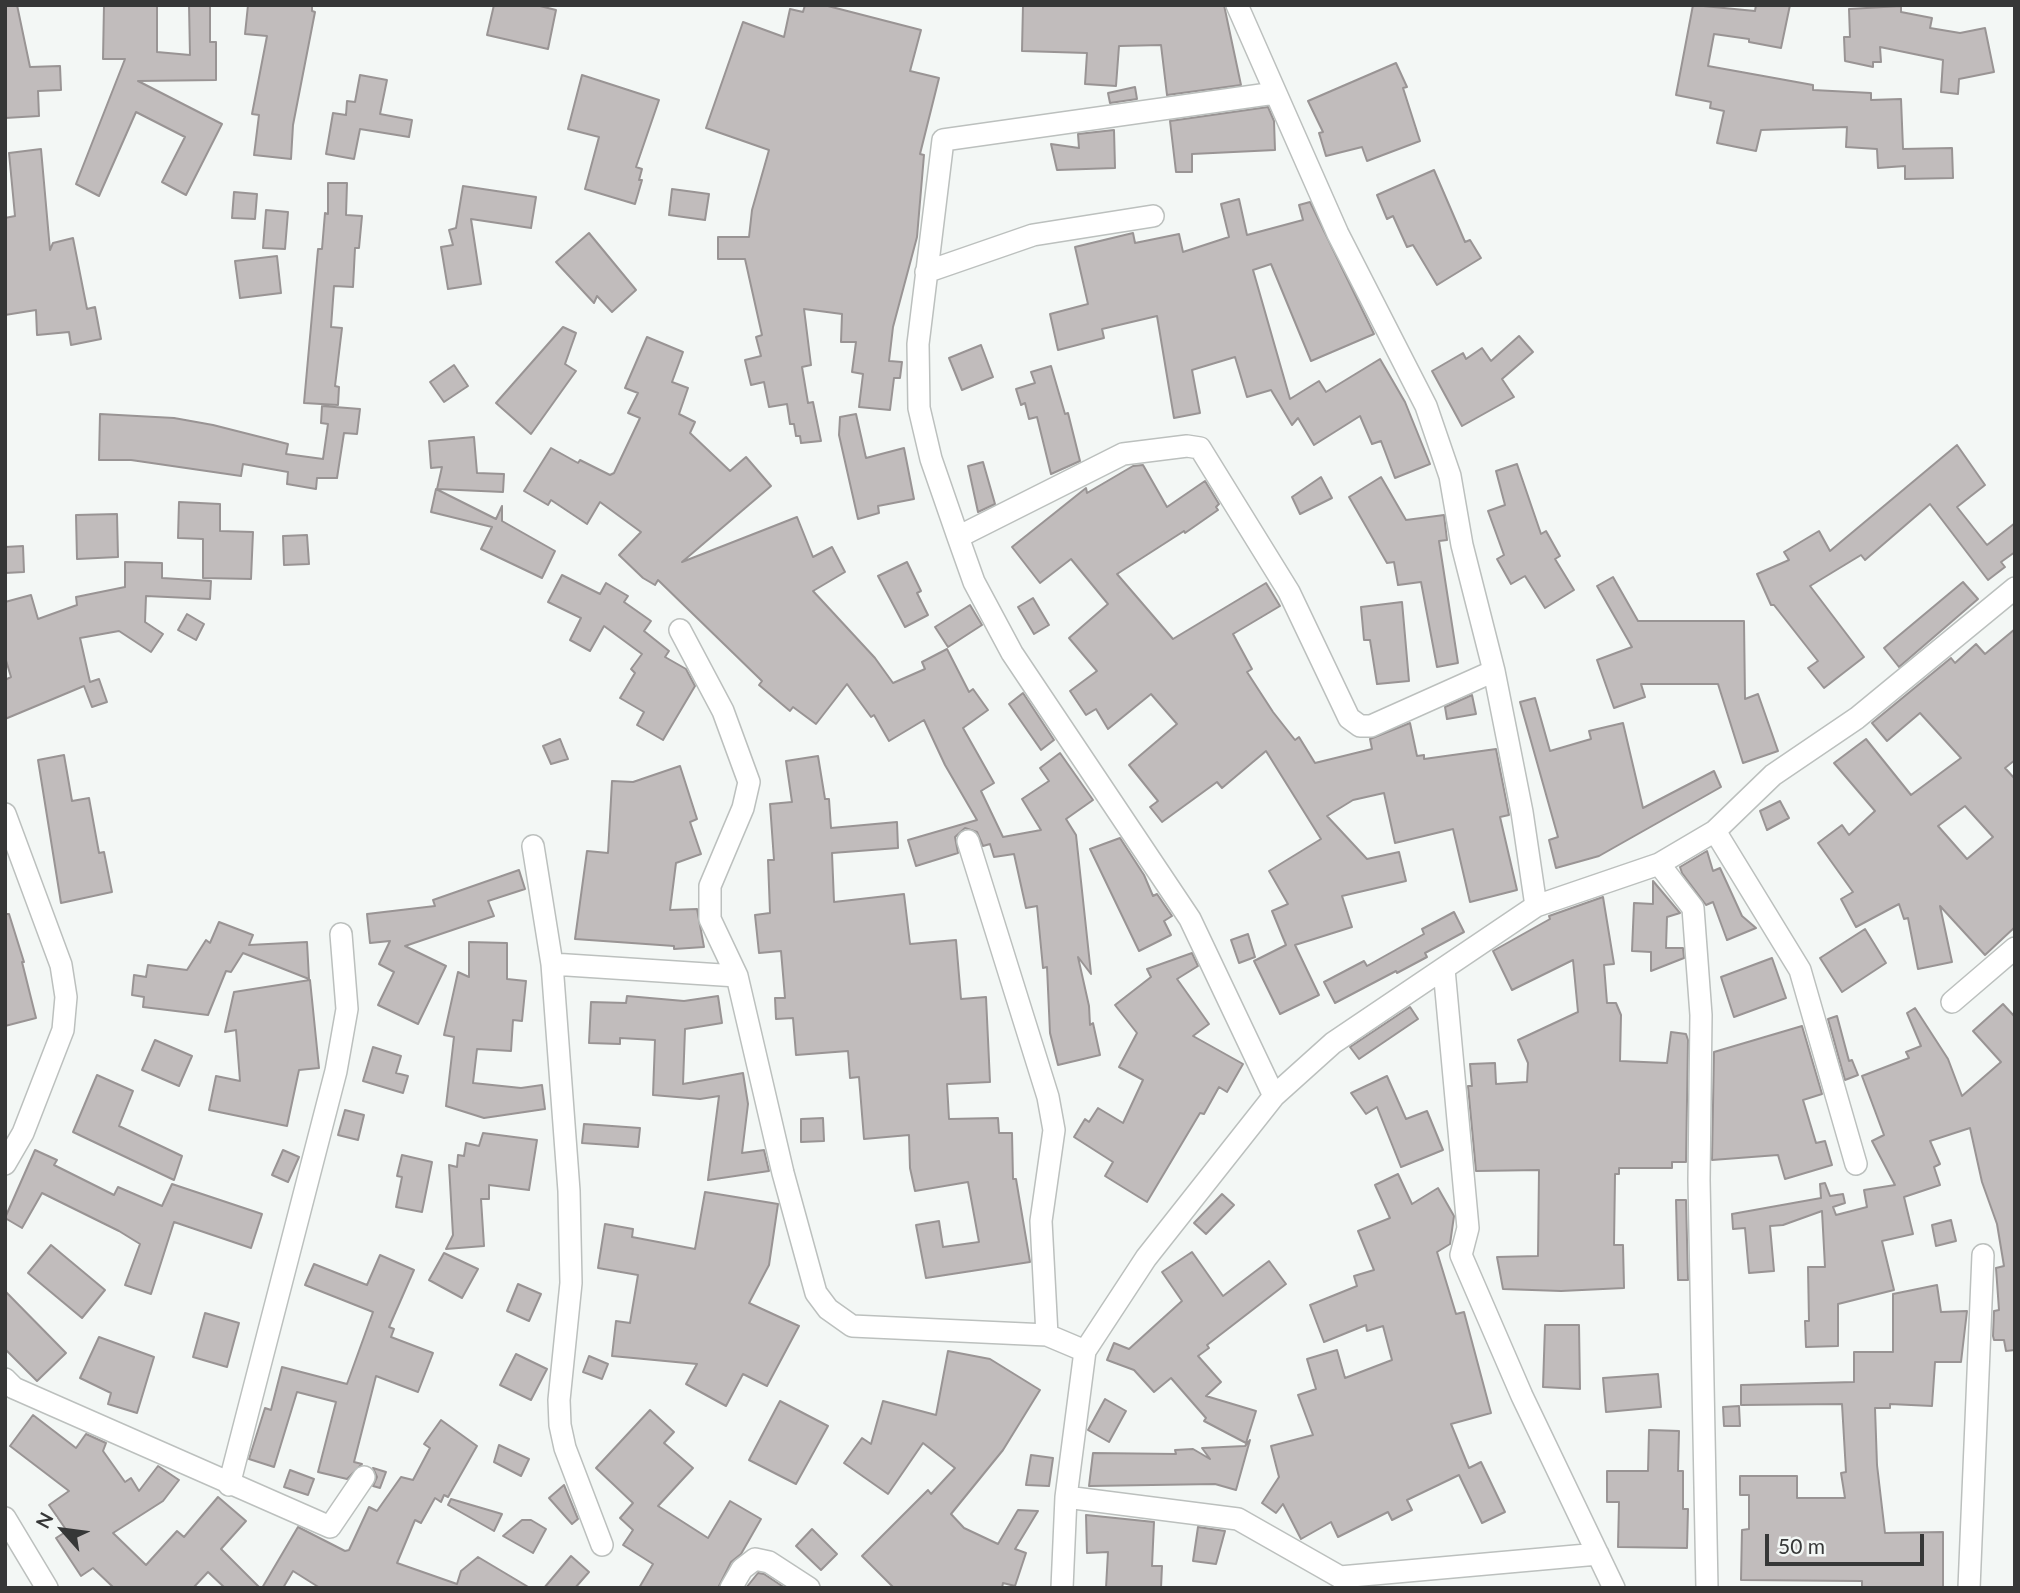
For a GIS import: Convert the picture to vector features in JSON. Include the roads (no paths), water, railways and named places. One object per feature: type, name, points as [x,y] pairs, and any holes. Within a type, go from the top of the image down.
[{"type":"street","points":[[1237,5],[1338,234],[1426,407],[1450,476],[1462,545],[1494,671],[1522,812],[1536,906]]},
{"type":"street","points":[[1274,1096],[1190,919],[1012,653],[974,582],[931,459],[919,408],[918,344],[943,140],[1275,93]]},
{"type":"street","points":[[926,272],[1033,235],[1153,216]]},
{"type":"street","points":[[958,537],[1123,454],[1187,446],[1200,448],[1289,592],[1349,718],[1360,726],[1371,726],[1494,671]]},
{"type":"street","points":[[1062,1588],[1066,1497],[1085,1351],[1146,1258],[1274,1096],[1333,1043],[1388,1003],[1444,970],[1536,906],[1659,864],[1714,831],[1773,775],[1857,718],[2015,588]]},
{"type":"street","points":[[680,630],[723,711],[749,782],[743,808],[710,886],[710,919],[737,975],[808,1273],[816,1293],[828,1309],[852,1326],[1047,1335],[1085,1351]]},
{"type":"street","points":[[5,814],[61,965],[66,997],[63,1030],[23,1133],[5,1164]]},
{"type":"street","points":[[1714,831],[1800,970],[1856,1164]]},
{"type":"street","points":[[968,841],[1048,1097],[1054,1130],[1041,1222],[1047,1335]]},
{"type":"street","points":[[533,846],[552,964],[569,1191],[570,1283],[559,1400],[560,1425],[565,1448],[602,1545]]},
{"type":"street","points":[[1659,864],[1693,908],[1701,1015],[1699,1180],[1707,1588]]},
{"type":"street","points":[[229,1485],[336,1072],[347,1009],[341,934]]},
{"type":"street","points":[[1952,1002],[2015,947]]},
{"type":"street","points":[[552,964],[737,975]]},
{"type":"street","points":[[1444,970],[1468,1228],[1461,1255],[1522,1396],[1614,1588]]},
{"type":"street","points":[[1969,1588],[1983,1255]]},
{"type":"street","points":[[5,1379],[14,1388],[229,1485],[330,1527],[364,1477]]},
{"type":"street","points":[[1066,1497],[1238,1519],[1340,1577],[1598,1554]]},
{"type":"street","points":[[5,1518],[47,1588]]},
{"type":"street","points":[[731,1588],[742,1569],[755,1559],[769,1562],[809,1588]]}]
